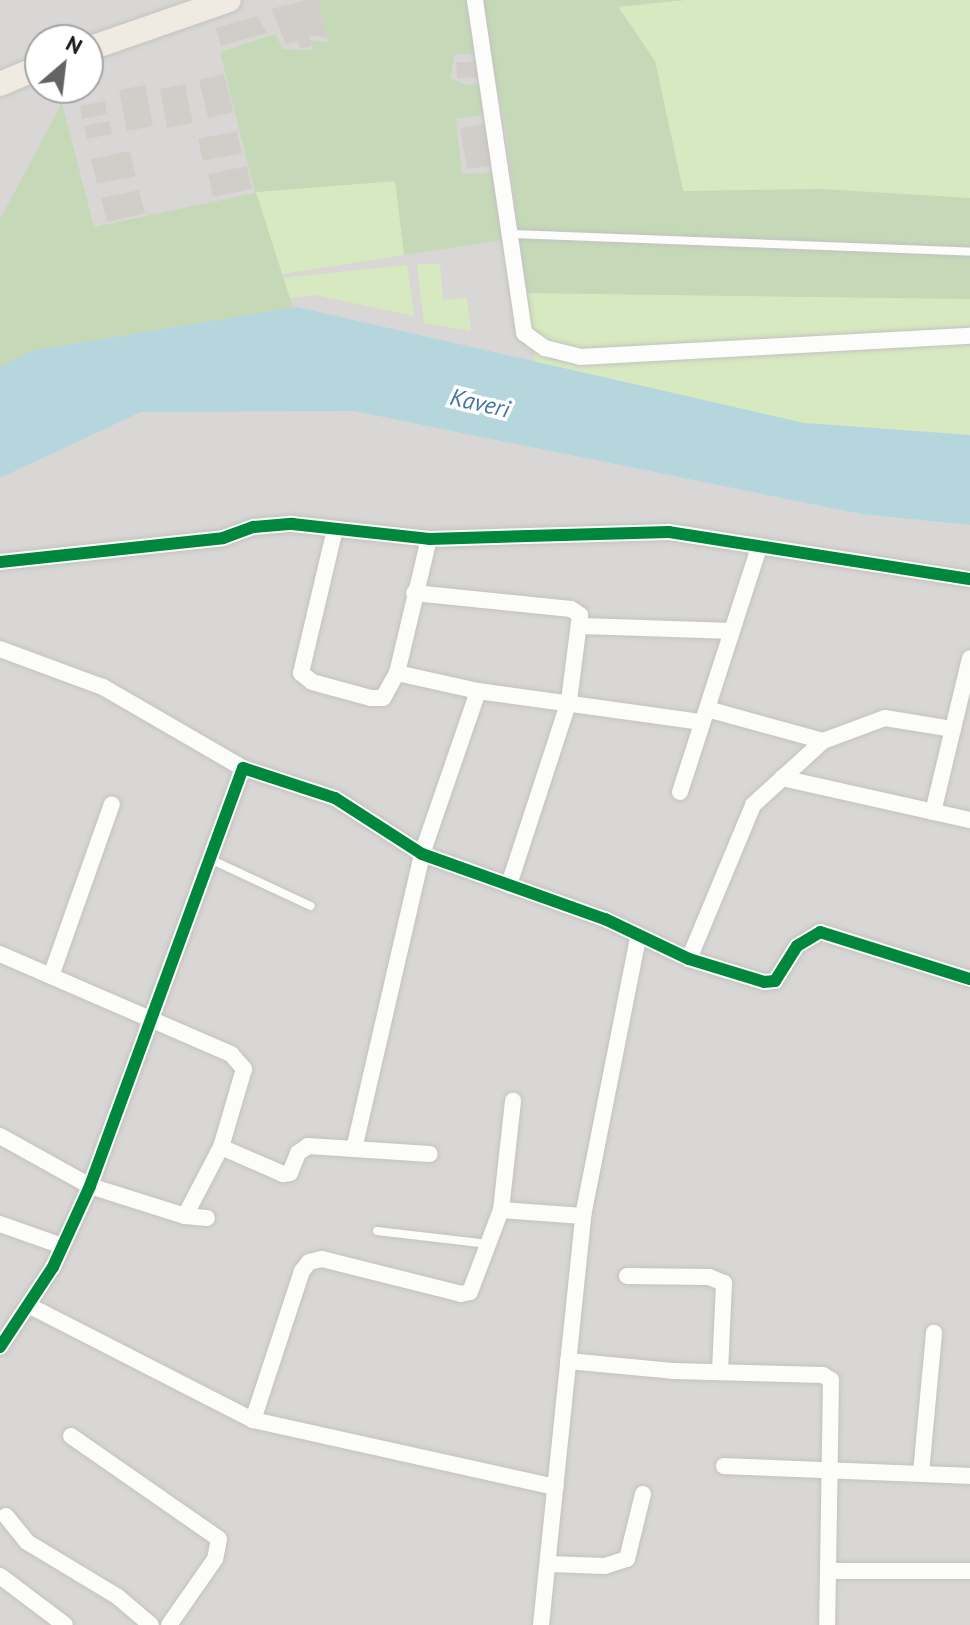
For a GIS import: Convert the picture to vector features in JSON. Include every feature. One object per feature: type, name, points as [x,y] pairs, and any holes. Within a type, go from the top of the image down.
[{"type":"main road","points":[[104,43],[229,0]]},
{"type":"main road","points":[[0,84],[24,74]]},
{"type":"street","points":[[475,0],[524,333],[545,348],[580,357],[970,336]]},
{"type":"street","points":[[0,562],[223,538],[254,527],[335,529],[429,539],[669,532],[970,579]]},
{"type":"street","points":[[335,529],[301,673],[312,682],[371,698],[383,698],[397,673],[429,539]]},
{"type":"street","points":[[680,792],[759,547]]},
{"type":"street","points":[[414,593],[571,609],[580,615],[582,626],[569,701],[509,885]]},
{"type":"street","points":[[582,626],[732,631]]},
{"type":"street","points":[[2,655],[103,687],[243,768],[335,798],[422,854],[605,919],[689,959],[775,981],[808,935],[832,932],[970,979]]},
{"type":"street","points":[[933,812],[970,658]]},
{"type":"street","points":[[397,673],[478,691],[705,715],[823,741]]},
{"type":"street","points":[[354,1149],[422,854],[478,691]]},
{"type":"street","points":[[689,959],[753,805],[823,741],[885,718],[953,729]]},
{"type":"street","points":[[0,1347],[62,1246],[90,1186],[243,768]]},
{"type":"street","points":[[782,778],[970,820]]},
{"type":"street","points":[[51,976],[112,804]]},
{"type":"street","points":[[541,1625],[583,1216],[638,937]]},
{"type":"street","points":[[0,954],[231,1054],[244,1069],[221,1147],[185,1216]]},
{"type":"street","points":[[253,1420],[302,1271],[309,1262],[322,1259],[461,1294],[478,1282],[501,1210],[513,1101]]},
{"type":"street","points":[[0,1136],[90,1186],[185,1216],[207,1218]]},
{"type":"street","points":[[221,1147],[283,1174],[290,1173],[302,1148],[430,1154]]},
{"type":"street","points":[[501,1210],[583,1216]]},
{"type":"street","points":[[0,1224],[62,1246]]},
{"type":"street","points":[[627,1276],[709,1277],[724,1283],[720,1370]]},
{"type":"street","points":[[28,1305],[253,1420],[556,1487]]},
{"type":"street","points":[[921,1473],[934,1333]]},
{"type":"street","points":[[568,1361],[823,1375],[831,1380],[827,1625]]},
{"type":"street","points":[[71,1436],[219,1539],[215,1559],[169,1625]]},
{"type":"street","points":[[724,1466],[970,1476]]},
{"type":"street","points":[[548,1564],[605,1566],[627,1559],[643,1494]]},
{"type":"street","points":[[2,1514],[27,1542],[118,1597],[151,1625]]},
{"type":"street","points":[[829,1571],[970,1571]]},
{"type":"street","points":[[0,1576],[65,1625]]},
{"type":"lane","points":[[511,234],[970,252]]},
{"type":"lane","points":[[209,859],[311,906]]},
{"type":"lane","points":[[377,1231],[490,1245]]},
{"type":"shaded area","points":[[0,0],[970,0],[970,1625],[0,1625]]},
{"type":"green space","points":[[318,0],[470,0],[478,54],[455,54],[450,78],[466,85],[483,83],[486,114],[456,119],[462,174],[496,173],[502,240],[404,255],[395,181],[256,192],[293,308],[31,351],[0,367],[0,219],[61,104],[94,227],[255,193],[220,52],[275,34],[283,49],[313,50],[310,40],[328,42]]},
{"type":"green space","points":[[478,0],[685,0],[618,7],[655,61],[683,191],[822,189],[970,198],[970,299],[526,293],[506,128]]},
{"type":"green space","points":[[685,0],[970,0],[970,199],[683,191],[655,61],[618,6]]},
{"type":"green space","points":[[396,181],[404,255],[282,274],[255,192]]},
{"type":"green space","points":[[417,264],[440,264],[443,300],[467,298],[471,331],[424,323]]},
{"type":"green space","points":[[407,265],[414,316],[316,295],[290,298],[283,278]]},
{"type":"green space","points":[[526,293],[970,299],[970,435],[804,423],[535,362]]},
{"type":"water","name":"Kaveri","points":[[297,307],[804,423],[970,435],[970,525],[861,514],[354,411],[141,412],[0,478],[0,367],[31,351]]},
{"type":"building","points":[[318,0],[327,38],[309,35],[311,46],[300,49],[298,41],[286,44],[271,9]]},
{"type":"building","points":[[257,16],[267,33],[221,46],[216,28]]},
{"type":"building","points":[[456,62],[484,62],[488,77],[457,78]]},
{"type":"building","points":[[224,74],[233,112],[208,118],[199,80]]},
{"type":"building","points":[[185,84],[193,123],[167,128],[160,89]]},
{"type":"building","points":[[145,85],[153,126],[127,131],[119,90]]},
{"type":"building","points":[[104,101],[107,114],[82,119],[80,106],[104,104]]},
{"type":"building","points":[[109,121],[112,134],[87,139],[84,126]]},
{"type":"building","points":[[490,123],[497,165],[467,169],[460,128]]},
{"type":"building","points":[[237,131],[242,153],[203,161],[198,139]]},
{"type":"building","points":[[130,151],[136,176],[97,184],[91,159]]},
{"type":"building","points":[[247,166],[252,189],[213,197],[208,174]]},
{"type":"building","points":[[139,190],[145,213],[107,222],[101,198]]},
{"type":"cycle path","points":[[0,562],[223,538],[254,527],[292,524],[429,539],[669,532],[970,579]]},
{"type":"cycle path","points":[[0,1347],[53,1267],[90,1186],[243,768],[335,798],[422,854],[605,919],[689,959],[764,982],[775,981],[797,946],[820,932],[970,979]]}]
